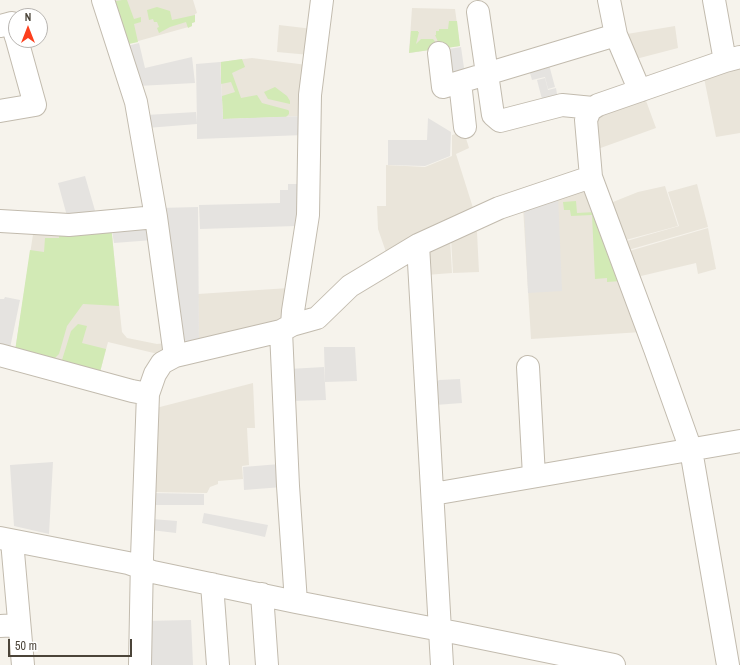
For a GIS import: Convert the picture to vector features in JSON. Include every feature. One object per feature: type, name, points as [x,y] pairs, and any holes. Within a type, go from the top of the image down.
[{"type":"street","points":[[103,0],[136,102],[156,217],[175,356]]},
{"type":"street","points":[[296,602],[288,486],[287,328],[293,310],[308,215],[310,95],[322,0]]},
{"type":"street","points":[[609,0],[616,36],[641,90]]},
{"type":"street","points":[[715,0],[732,59],[598,105],[590,110],[586,120],[591,177],[691,450],[728,665]]},
{"type":"street","points":[[478,12],[493,115],[500,121],[562,105],[593,108]]},
{"type":"street","points":[[439,53],[443,87],[616,36]]},
{"type":"street","points":[[0,111],[35,105],[19,48]]},
{"type":"street","points":[[460,82],[465,127]]},
{"type":"street","points":[[140,665],[148,394],[155,374],[162,363],[175,356],[287,328],[318,318],[350,286],[418,245],[499,208],[591,177]]},
{"type":"street","points":[[0,221],[69,224],[156,217]]},
{"type":"street","points":[[418,245],[442,665]]},
{"type":"street","points":[[0,355],[148,394]]},
{"type":"street","points":[[528,367],[534,476]]},
{"type":"street","points":[[433,494],[740,441]]},
{"type":"street","points":[[23,665],[10,626],[6,540],[128,563],[153,572],[440,630],[552,658],[614,665]]},
{"type":"street","points":[[212,584],[218,665]]},
{"type":"street","points":[[262,594],[267,665]]},
{"type":"shaded area","points":[[110,0],[193,0],[197,13],[195,14],[195,22],[192,23],[192,26],[124,45]]},
{"type":"shaded area","points":[[412,8],[455,9],[460,46],[409,53]]},
{"type":"shaded area","points":[[279,25],[313,29],[310,55],[277,52]]},
{"type":"shaded area","points":[[675,26],[678,48],[632,60],[621,35]]},
{"type":"shaded area","points":[[139,43],[145,68],[192,57],[195,83],[138,86],[127,46]]},
{"type":"shaded area","points":[[461,47],[465,75],[452,79],[443,50]]},
{"type":"shaded area","points":[[252,58],[307,65],[304,116],[223,119],[220,62]]},
{"type":"shaded area","points":[[548,61],[555,87],[548,89],[545,77],[532,80],[528,66]]},
{"type":"shaded area","points":[[220,62],[223,119],[304,116],[304,135],[197,139],[196,64]]},
{"type":"shaded area","points":[[740,69],[740,133],[716,137],[704,78]]},
{"type":"shaded area","points":[[545,78],[548,90],[556,88],[558,100],[543,103],[537,80]]},
{"type":"shaded area","points":[[645,98],[656,128],[595,150],[597,115]]},
{"type":"shaded area","points":[[196,112],[197,124],[147,128],[146,115]]},
{"type":"shaded area","points":[[428,118],[451,132],[450,156],[425,166],[388,165],[388,140],[427,140]]},
{"type":"shaded area","points":[[464,132],[469,148],[456,154],[474,211],[386,252],[378,229],[377,206],[386,206],[386,165],[425,167],[452,156],[452,135]]},
{"type":"shaded area","points":[[85,176],[96,214],[67,216],[58,183]]},
{"type":"shaded area","points":[[288,184],[298,184],[296,226],[200,229],[199,205],[280,203],[280,190],[288,190]]},
{"type":"shaded area","points":[[697,184],[708,227],[625,251],[623,242],[679,226],[668,192]]},
{"type":"shaded area","points":[[665,186],[678,226],[622,241],[608,204],[638,192]]},
{"type":"shaded area","points":[[582,187],[590,192],[642,332],[531,339],[523,207]]},
{"type":"shaded area","points":[[558,195],[562,291],[528,293],[524,208]]},
{"type":"shaded area","points":[[198,207],[199,341],[183,345],[159,208]]},
{"type":"shaded area","points":[[145,222],[153,240],[114,243],[111,225]]},
{"type":"shaded area","points":[[111,225],[122,332],[127,338],[157,344],[165,343],[162,355],[108,342],[99,376],[15,351],[34,228]]},
{"type":"shaded area","points":[[708,228],[716,269],[698,274],[696,263],[641,276],[634,272],[626,252]]},
{"type":"shaded area","points":[[471,229],[477,232],[479,272],[453,273],[451,238]]},
{"type":"shaded area","points":[[450,239],[452,273],[426,275],[428,248]]},
{"type":"shaded area","points":[[289,288],[284,319],[231,334],[199,341],[198,294]]},
{"type":"shaded area","points":[[5,297],[20,300],[10,348],[0,346],[0,299],[4,299]]},
{"type":"shaded area","points":[[324,347],[355,347],[357,381],[325,382]]},
{"type":"shaded area","points":[[324,367],[326,400],[290,401],[289,369]]},
{"type":"shaded area","points":[[460,379],[462,403],[435,405],[434,384],[439,380]]},
{"type":"shaded area","points":[[253,383],[255,428],[247,428],[249,465],[242,466],[243,479],[218,481],[218,484],[210,487],[207,493],[152,492],[156,408]]},
{"type":"shaded area","points":[[53,462],[49,534],[14,526],[10,465]]},
{"type":"shaded area","points":[[280,464],[282,487],[244,490],[243,467]]},
{"type":"shaded area","points":[[151,493],[204,494],[204,505],[151,505]]},
{"type":"shaded area","points":[[204,513],[268,525],[265,537],[202,523]]},
{"type":"shaded area","points":[[152,519],[177,521],[176,533],[151,530]]},
{"type":"shaded area","points":[[191,620],[193,665],[144,665],[145,621]]},
{"type":"green space","points":[[127,0],[134,19],[141,17],[141,22],[134,24],[138,42],[124,45],[111,2]]},
{"type":"green space","points":[[157,7],[170,11],[172,20],[195,15],[195,22],[188,28],[186,22],[170,27],[159,33],[157,22],[154,22],[153,19],[149,20],[147,10]]},
{"type":"green space","points":[[449,21],[457,21],[460,46],[440,49],[435,35],[436,31],[439,31],[439,29],[448,29]]},
{"type":"green space","points":[[411,31],[419,32],[416,44],[421,39],[433,39],[437,44],[436,49],[409,53]]},
{"type":"green space","points":[[242,59],[245,67],[232,73],[241,98],[257,95],[262,103],[288,110],[289,114],[286,117],[223,119],[222,96],[235,92],[231,82],[221,84],[221,62]]},
{"type":"green space","points":[[275,87],[287,96],[290,104],[268,99],[264,92]]},
{"type":"green space","points":[[576,201],[577,213],[595,212],[621,281],[607,282],[607,278],[595,279],[592,215],[571,216],[570,210],[564,210],[563,202]]},
{"type":"green space","points":[[111,225],[119,306],[83,304],[67,326],[59,354],[51,362],[15,351],[30,250],[44,252],[45,238],[59,238],[59,229]]},
{"type":"green space","points":[[78,324],[87,326],[82,343],[106,349],[99,376],[64,365],[62,360],[71,331]]}]
